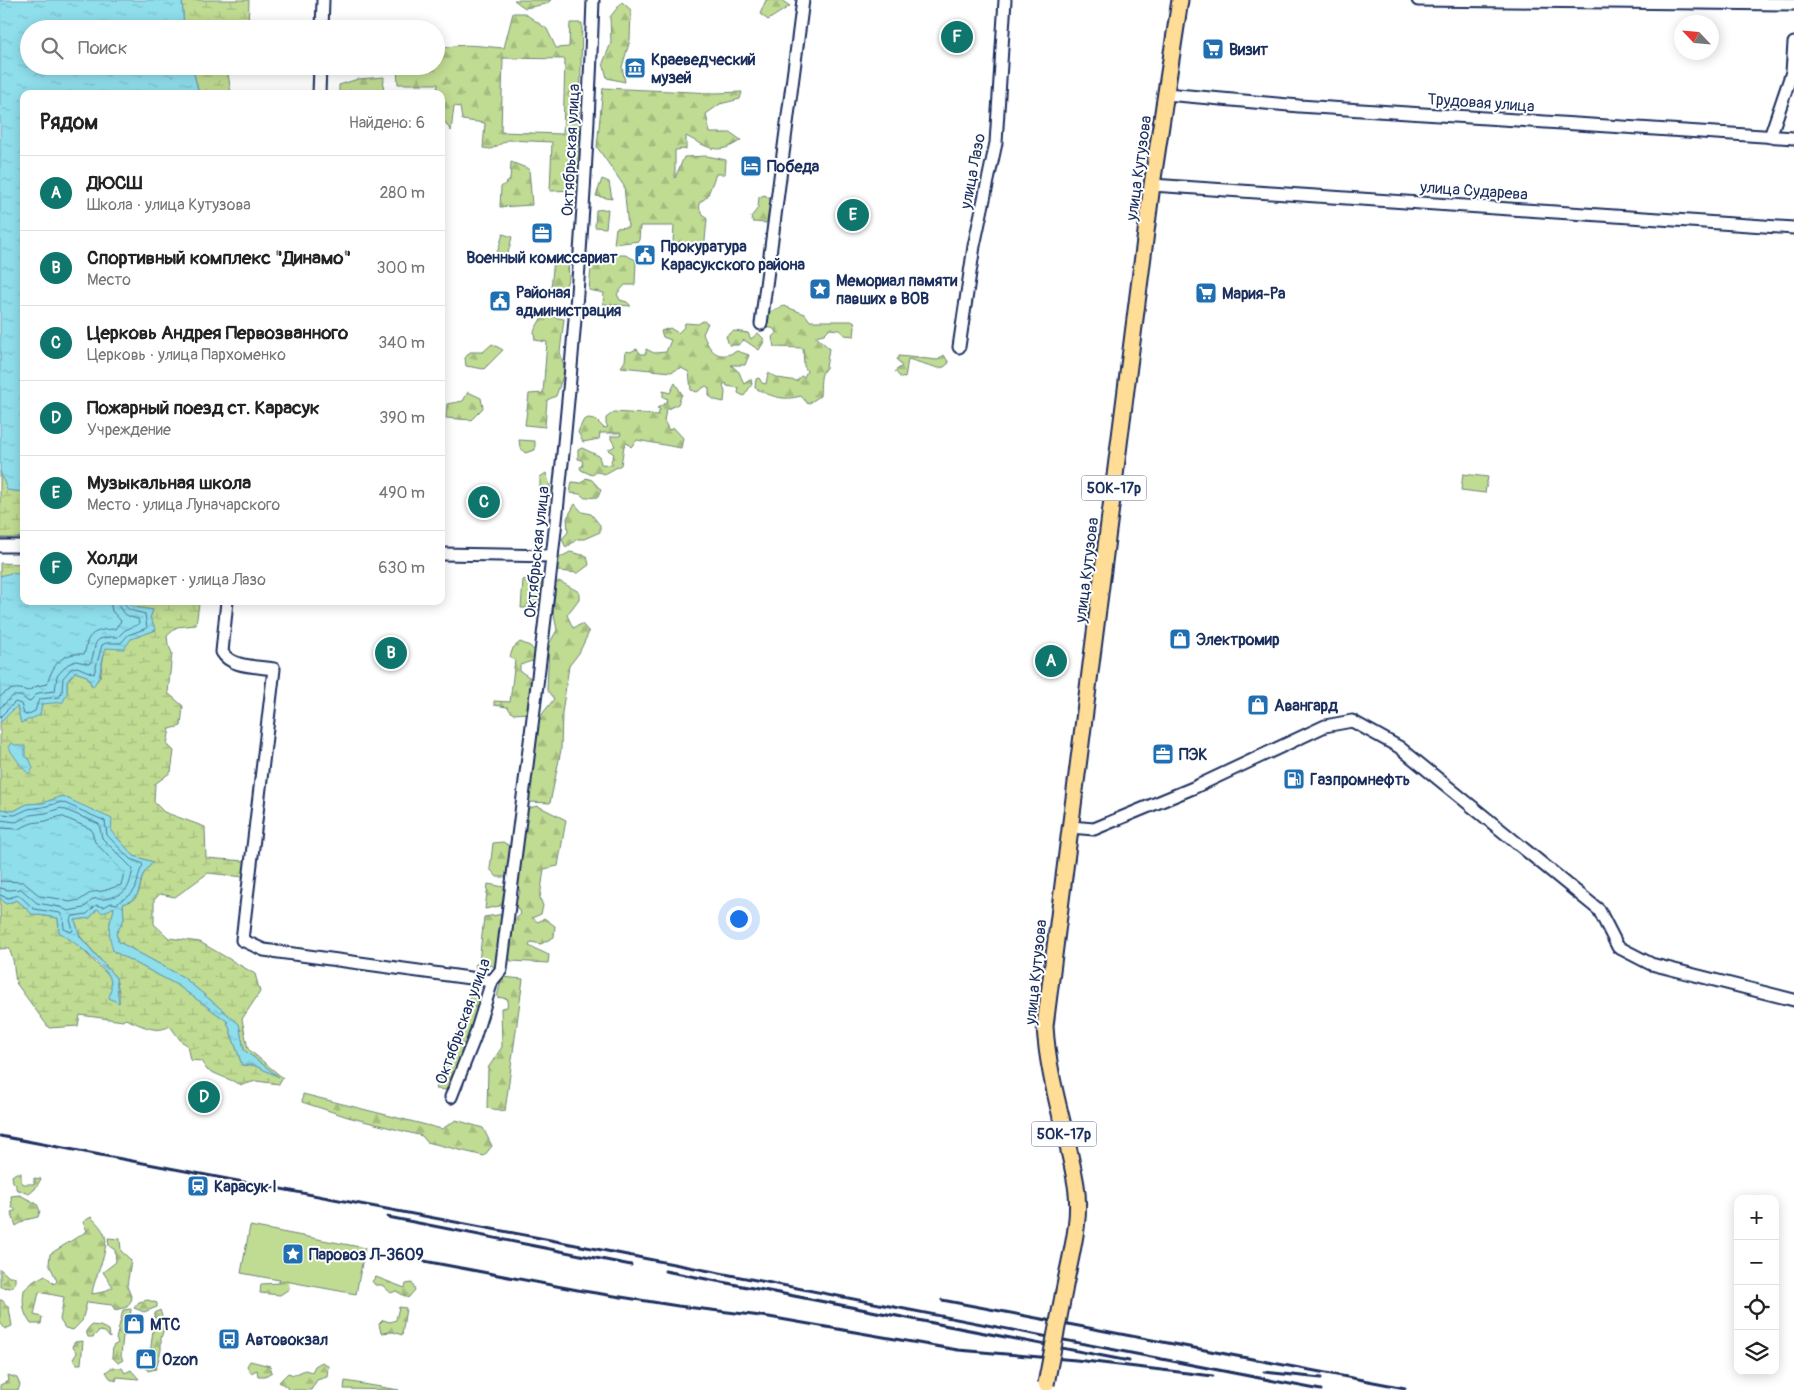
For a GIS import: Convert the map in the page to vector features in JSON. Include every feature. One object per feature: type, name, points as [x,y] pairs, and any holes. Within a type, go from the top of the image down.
[{"type":"main road","name":"улица Кутузова","points":[[1045,1387],[1076,1228],[1077,1192],[1048,1060],[1045,1026],[1152,185],[1180,0]]},
{"type":"street","points":[[322,20],[323,0]]},
{"type":"street","name":"Октябрьская улица","points":[[451,1097],[474,1039],[492,981],[501,970],[552,556],[581,243],[589,116],[593,0]]},
{"type":"street","points":[[761,324],[803,0]]},
{"type":"street","name":"улица Лазо","points":[[959,347],[974,246],[996,143],[1005,0]]},
{"type":"street","points":[[1418,0],[1794,4]]},
{"type":"street","points":[[1770,137],[1792,72],[1794,43]]},
{"type":"street","points":[[319,90],[320,75]]},
{"type":"street","name":"Трудовая улица","points":[[1166,94],[1299,106],[1794,138]]},
{"type":"street","name":"улица Сударева","points":[[1152,185],[1794,228]]},
{"type":"street","points":[[0,546],[20,546]]},
{"type":"street","points":[[445,554],[552,556]]},
{"type":"street","points":[[227,605],[222,652],[225,657],[233,662],[274,669],[242,940],[264,950],[492,981]]},
{"type":"street","points":[[1070,827],[1094,829],[1192,788],[1325,726],[1352,721],[1399,747],[1599,910],[1618,947],[1651,964],[1794,1000]]},
{"type":"green space","points":[[182,0],[249,0],[248,20],[183,20]]},
{"type":"green space","points":[[514,0],[551,0],[546,4],[525,8]]},
{"type":"green space","points":[[766,0],[781,0],[790,6],[768,20],[760,14]]},
{"type":"green space","points":[[622,2],[631,10],[630,40],[622,67],[625,82],[607,78],[603,63],[611,43],[610,17]]},
{"type":"green space","points":[[513,13],[524,13],[547,29],[556,48],[569,47],[570,23],[582,23],[578,190],[550,191],[552,142],[508,140],[491,149],[483,148],[485,123],[462,120],[460,107],[454,106],[451,131],[445,122],[445,90],[437,90],[438,84],[398,84],[398,75],[445,75],[445,48],[468,45],[504,48]],"holes":[[[503,58],[565,59],[563,134],[501,132]]]},
{"type":"green space","points":[[194,75],[228,75],[230,90],[198,90]]},
{"type":"green space","points":[[384,77],[383,90],[339,90],[339,85],[358,79]]},
{"type":"green space","points":[[603,88],[715,93],[742,92],[740,99],[720,104],[706,114],[710,133],[731,133],[741,140],[720,149],[707,147],[686,136],[686,149],[675,150],[675,178],[684,157],[707,156],[726,160],[725,174],[716,174],[707,197],[699,203],[700,210],[707,219],[705,241],[699,247],[680,246],[673,242],[674,226],[640,226],[639,241],[614,244],[616,228],[628,227],[624,186],[597,147]]},
{"type":"green space","points":[[511,162],[529,169],[532,205],[500,207],[501,187],[510,180]]},
{"type":"green space","points":[[602,179],[609,182],[612,199],[596,196]]},
{"type":"green space","points":[[765,195],[771,200],[767,223],[753,222],[751,217],[758,208],[759,197]]},
{"type":"green space","points":[[608,209],[606,228],[595,227],[596,210]]},
{"type":"green space","points":[[503,234],[512,237],[507,257],[497,253]]},
{"type":"green space","points":[[625,255],[636,260],[635,285],[625,285],[617,294],[620,300],[627,302],[631,306],[603,304],[604,293],[589,290],[592,256]]},
{"type":"green space","points":[[554,258],[568,259],[569,278],[563,292],[551,289]]},
{"type":"green space","points":[[784,306],[805,314],[810,321],[854,321],[854,336],[844,335],[840,330],[829,329],[824,334],[815,336],[829,348],[826,368],[821,377],[820,396],[808,404],[801,396],[778,397],[755,388],[756,379],[759,378],[762,383],[766,384],[768,373],[778,378],[797,381],[801,376],[804,377],[807,371],[804,366],[803,348],[774,347],[772,337],[777,332],[772,328],[762,328],[767,313]]},
{"type":"green space","points":[[543,315],[564,319],[560,352],[565,370],[556,396],[547,400],[545,427],[525,425],[529,394],[543,393],[547,342],[535,340],[534,331]]},
{"type":"green space","points":[[703,321],[708,323],[703,334],[709,346],[716,353],[725,355],[737,351],[749,355],[745,365],[731,365],[739,372],[744,384],[751,379],[752,384],[744,396],[738,393],[739,388],[727,386],[726,383],[723,385],[725,392],[724,402],[709,396],[709,388],[706,386],[697,392],[691,390],[689,372],[681,368],[671,372],[621,367],[625,361],[626,351],[630,352],[637,349],[641,354],[646,354],[646,349],[654,353],[666,352],[671,340],[663,337],[661,331],[670,328],[678,333],[685,323],[698,324]]},
{"type":"green space","points":[[734,331],[748,333],[751,339],[758,333],[765,340],[759,350],[744,340],[738,345],[729,345],[726,336]]},
{"type":"green space","points":[[492,344],[503,350],[484,369],[466,366],[465,358],[470,352],[483,352]]},
{"type":"green space","points":[[944,355],[949,363],[944,367],[938,368],[908,359],[905,378],[900,377],[895,371],[902,366],[897,360],[899,356],[938,360]]},
{"type":"green space","points":[[675,383],[682,394],[678,404],[666,410],[664,421],[669,430],[674,428],[683,438],[681,448],[637,440],[631,447],[627,443],[624,446],[621,465],[605,474],[597,472],[592,475],[581,470],[580,467],[583,466],[582,460],[578,459],[578,450],[582,448],[599,456],[601,464],[613,465],[611,461],[614,454],[608,450],[615,446],[611,436],[620,436],[621,433],[600,433],[599,439],[583,442],[578,432],[583,421],[588,418],[595,419],[604,428],[608,427],[606,418],[614,412],[658,415],[660,409],[657,408],[666,403],[668,399],[663,397],[663,391],[670,393]]},
{"type":"green space","points":[[468,392],[481,398],[483,408],[471,420],[446,418],[447,404],[463,401]]},
{"type":"green space","points":[[519,440],[535,441],[535,450],[525,453],[520,447]]},
{"type":"green space","points":[[0,471],[8,490],[20,492],[20,538],[0,538]]},
{"type":"green space","points":[[546,473],[551,489],[548,501],[538,502],[540,477]]},
{"type":"green space","points":[[1463,474],[1488,477],[1485,493],[1461,490]]},
{"type":"green space","points":[[586,478],[592,480],[601,490],[598,497],[585,498],[580,494],[570,493],[572,482],[581,483]]},
{"type":"green space","points":[[575,504],[582,512],[591,514],[600,525],[600,532],[584,539],[577,539],[566,548],[562,539],[568,532],[567,518]]},
{"type":"green space","points":[[570,552],[587,556],[589,565],[578,573],[558,571],[557,559]]},
{"type":"green space","points":[[0,563],[20,564],[20,575],[0,576]]},
{"type":"green space","points":[[534,577],[546,587],[541,608],[521,608],[523,580]]},
{"type":"green space","points":[[559,581],[579,592],[579,599],[567,615],[573,628],[582,624],[589,632],[579,653],[569,666],[562,713],[561,750],[550,803],[529,802],[531,768],[535,753],[535,733],[539,718],[554,699],[547,690],[549,644],[557,630],[552,605],[553,585]]},
{"type":"green space","points":[[131,605],[199,605],[196,625],[177,627],[167,636],[172,653],[168,693],[183,706],[181,726],[170,729],[167,744],[174,751],[171,772],[155,784],[154,802],[164,812],[205,827],[206,858],[245,861],[244,877],[208,873],[175,897],[160,894],[154,900],[154,924],[169,938],[200,942],[255,974],[260,992],[242,1019],[248,1049],[283,1078],[279,1084],[256,1081],[242,1085],[207,1070],[201,1061],[190,1060],[187,1045],[181,1041],[170,1026],[153,1029],[125,1019],[123,1021],[80,1015],[78,1026],[49,1028],[16,983],[13,960],[9,948],[0,949],[0,898],[6,904],[17,900],[32,914],[58,918],[59,932],[73,940],[110,977],[112,989],[119,1003],[116,978],[80,936],[75,920],[90,918],[97,909],[114,907],[110,922],[113,951],[177,985],[227,1021],[242,1065],[253,1065],[276,1075],[244,1050],[239,1024],[183,977],[119,942],[116,934],[124,919],[123,904],[136,896],[144,873],[153,862],[134,856],[111,831],[62,796],[43,803],[27,804],[14,811],[0,809],[0,723],[17,706],[21,723],[42,703],[67,693],[67,681],[75,672],[87,676],[92,686],[100,677],[105,648],[156,630],[150,618],[153,610],[133,607]]},
{"type":"green space","points":[[520,642],[530,646],[539,655],[538,669],[532,661],[520,665],[520,671],[532,679],[530,713],[513,714],[507,707],[494,705],[494,701],[510,702],[515,660],[510,657],[513,648]]},
{"type":"green space","points":[[538,806],[566,820],[558,866],[544,869],[540,898],[543,906],[541,914],[532,918],[538,922],[544,918],[555,926],[554,937],[541,944],[531,942],[529,946],[549,955],[548,963],[511,961],[504,946],[509,925],[521,914],[515,904],[520,892],[516,881],[528,808]]},
{"type":"green space","points":[[503,842],[513,848],[508,877],[497,877],[490,869],[493,843]]},
{"type":"green space","points":[[488,884],[509,888],[509,904],[485,909]]},
{"type":"green space","points":[[504,914],[498,969],[491,965],[477,970],[475,965],[479,962],[484,917]]},
{"type":"green space","points":[[502,977],[523,979],[505,1111],[487,1108],[488,1068],[502,1047],[501,1008],[507,1007],[508,999],[497,997]]},
{"type":"green space","points":[[471,995],[482,996],[468,1036],[447,1090],[436,1089]]},
{"type":"green space","points":[[303,1094],[442,1129],[456,1120],[483,1128],[492,1146],[484,1156],[427,1142],[422,1136],[348,1117],[302,1102]]},
{"type":"green space","points":[[16,1173],[21,1173],[21,1182],[24,1184],[34,1184],[34,1178],[41,1179],[35,1189],[29,1194],[16,1189],[12,1176]]},
{"type":"green space","points":[[20,1195],[37,1204],[40,1211],[38,1217],[25,1220],[16,1226],[11,1212],[15,1211],[15,1208],[12,1208],[11,1196]]},
{"type":"green space","points":[[91,1217],[103,1231],[106,1243],[92,1294],[103,1292],[113,1287],[103,1272],[116,1262],[115,1250],[109,1246],[108,1238],[120,1239],[121,1251],[131,1260],[127,1286],[132,1299],[127,1307],[115,1310],[112,1305],[87,1302],[82,1321],[73,1330],[65,1328],[60,1320],[64,1297],[39,1292],[34,1315],[42,1317],[41,1324],[31,1324],[24,1308],[24,1290],[34,1281],[45,1275],[54,1284],[57,1281],[49,1264],[50,1254],[87,1231],[83,1222]]},
{"type":"green space","points":[[250,1226],[365,1248],[356,1294],[241,1273]]},
{"type":"green space","points":[[0,1269],[9,1277],[15,1277],[15,1284],[11,1288],[0,1287]]},
{"type":"green space","points":[[280,1275],[288,1277],[289,1289],[280,1295],[260,1293],[261,1284],[279,1283]]},
{"type":"green space","points":[[376,1277],[405,1288],[406,1284],[412,1283],[415,1290],[408,1298],[396,1291],[391,1293],[382,1285],[375,1285],[372,1281]]},
{"type":"green space","points":[[0,1300],[9,1308],[12,1326],[5,1329],[0,1322]]},
{"type":"green space","points":[[148,1300],[157,1303],[157,1307],[144,1312],[134,1308],[139,1302]]},
{"type":"green space","points":[[399,1307],[406,1308],[402,1335],[393,1332],[381,1333],[379,1324],[383,1320],[390,1322],[396,1320]]},
{"type":"green space","points":[[131,1309],[130,1320],[134,1332],[123,1336],[121,1356],[123,1360],[118,1363],[112,1357],[113,1346],[118,1343],[116,1339],[123,1310]]},
{"type":"green space","points":[[160,1310],[165,1326],[161,1338],[161,1350],[156,1369],[148,1371],[146,1367],[149,1363],[155,1313]]},
{"type":"green space","points":[[91,1325],[109,1330],[110,1338],[105,1332],[99,1331],[93,1337],[88,1337],[86,1331]]},
{"type":"green space","points":[[83,1341],[81,1364],[77,1364],[73,1359],[77,1353],[72,1346],[75,1342]]},
{"type":"green space","points":[[250,1361],[270,1366],[272,1372],[265,1376],[258,1376],[257,1370],[251,1373],[247,1366]]},
{"type":"green space","points":[[322,1362],[328,1366],[327,1377],[317,1380],[311,1390],[288,1390],[287,1387],[279,1382],[288,1373],[294,1375],[305,1370],[312,1372],[315,1366]]},
{"type":"green space","points":[[111,1368],[122,1368],[125,1373],[131,1370],[139,1379],[117,1377],[116,1381],[110,1378],[106,1372]]},
{"type":"green space","points":[[8,1375],[17,1378],[20,1385],[18,1390],[0,1390],[0,1385],[9,1381]]},
{"type":"green space","points":[[345,1381],[399,1390],[344,1389]]},
{"type":"water","points":[[0,0],[182,0],[183,20],[20,20],[20,75],[194,75],[198,90],[20,90],[20,492],[7,490],[0,471]]},
{"type":"water","points":[[11,573],[20,574],[20,605],[131,605],[133,607],[153,610],[150,618],[156,630],[131,639],[124,649],[105,648],[99,677],[93,687],[87,676],[75,672],[67,681],[67,693],[63,702],[42,704],[40,715],[21,723],[17,706],[0,723],[0,576]]},
{"type":"water","points":[[11,743],[25,746],[25,756],[30,760],[33,768],[29,774],[8,747]]},
{"type":"water","points":[[62,796],[112,819],[111,831],[134,856],[153,862],[144,873],[136,896],[123,904],[124,919],[116,934],[119,942],[183,977],[239,1024],[244,1050],[279,1077],[254,1065],[242,1065],[227,1021],[177,985],[113,951],[109,930],[114,907],[103,913],[97,909],[90,918],[75,920],[80,937],[116,978],[119,1003],[109,998],[111,983],[107,973],[87,953],[59,932],[58,918],[32,914],[17,900],[6,904],[0,898],[0,809],[14,811],[27,804],[43,803]]},
{"type":"railway","points":[[0,1136],[540,1238],[1321,1390]]},
{"type":"railway","points":[[388,1217],[631,1265]]},
{"type":"railway","points":[[424,1261],[583,1291],[678,1306],[769,1317],[958,1350],[1076,1360],[1213,1376]]},
{"type":"railway","points":[[665,1271],[1129,1361]]},
{"type":"railway","points":[[942,1300],[1405,1388]]},
{"type":"railway","points":[[1264,1372],[1321,1378]]},
{"type":"place","name":"Холди","points":[[957,37]]},
{"type":"place","name":"Визит","points":[[1213,49]]},
{"type":"place","name":"Краеведческий музей","points":[[635,68]]},
{"type":"place","name":"Победа","points":[[751,166]]},
{"type":"place","name":"Музыкальная школа","points":[[853,215]]},
{"type":"place","name":"Военный комиссариат","points":[[542,233]]},
{"type":"place","name":"Прокуратура Карасукского района","points":[[645,255]]},
{"type":"place","name":"Мемориал памяти павших в ВОВ","points":[[820,289]]},
{"type":"place","name":"Мария-Ра","points":[[1206,293]]},
{"type":"place","name":"Районая администрация","points":[[500,301]]},
{"type":"place","name":"Церковь Андрея Первозванного","points":[[484,502]]},
{"type":"place","name":"Электромир","points":[[1180,639]]},
{"type":"place","name":"Спортивный комплекс \"Динамо\"","points":[[391,653]]},
{"type":"place","name":"ДЮСШ","points":[[1051,661]]},
{"type":"place","name":"Авангард","points":[[1258,705]]},
{"type":"place","name":"ПЭК","points":[[1163,754]]},
{"type":"place","name":"Газпромнефть","points":[[1294,779]]},
{"type":"place","name":"Пожарный поезд ст. Карасук","points":[[204,1097]]},
{"type":"place","name":"Карасук I","points":[[198,1186]]},
{"type":"place","name":"Паровоз Л-3609","points":[[293,1254]]},
{"type":"place","name":"МТС","points":[[134,1324]]},
{"type":"place","name":"Автовокзал","points":[[229,1339]]},
{"type":"place","name":"Ozon","points":[[146,1359]]}]
